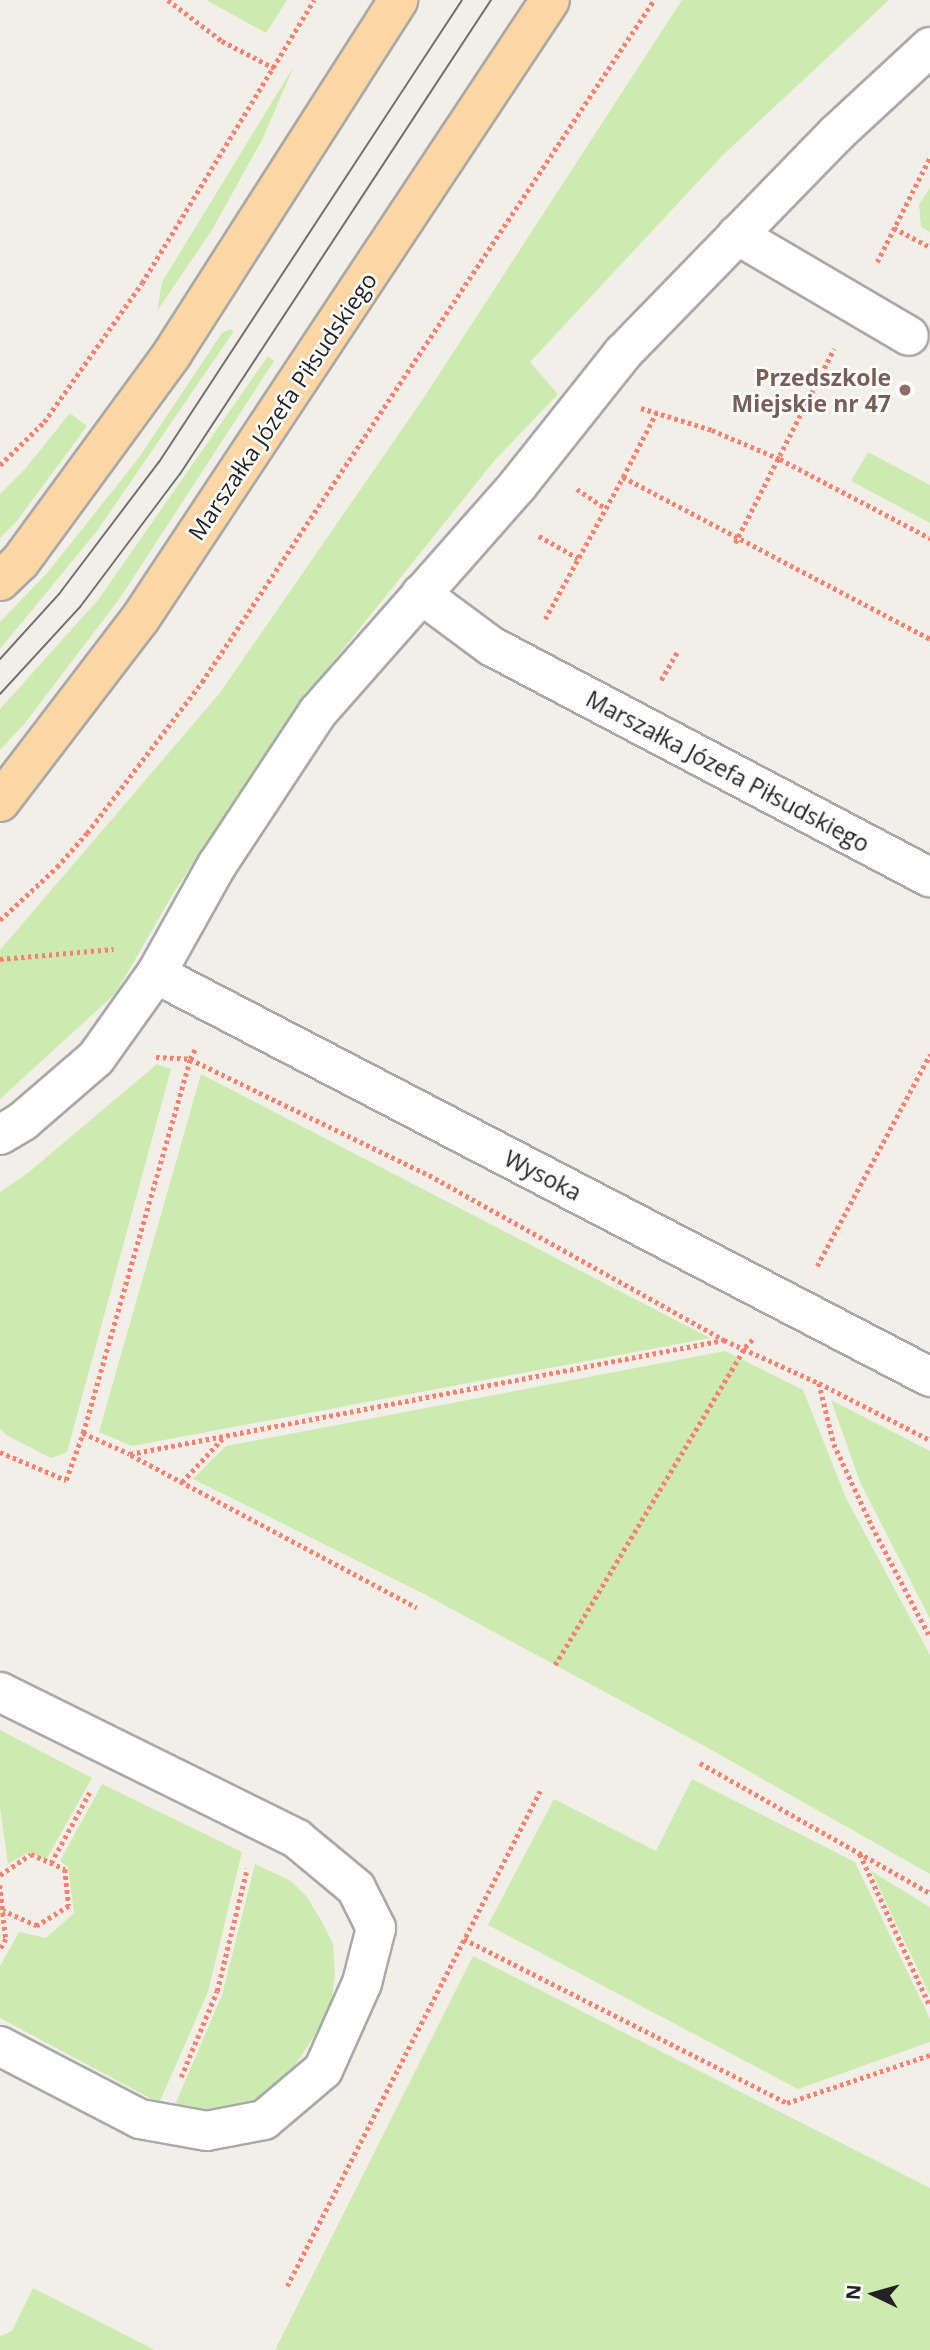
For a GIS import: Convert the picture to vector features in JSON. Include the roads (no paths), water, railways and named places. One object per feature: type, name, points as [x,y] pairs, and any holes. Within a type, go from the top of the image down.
[{"type":"main road","points":[[0,581],[20,562],[172,354],[398,0]]},
{"type":"main road","name":"Marszałka Józefa Piłsudskiego","points":[[0,802],[140,619],[550,0]]},
{"type":"street","points":[[0,1135],[23,1121],[96,1058],[162,964],[217,865],[318,712],[518,485],[623,353],[835,134],[930,47]]},
{"type":"street","points":[[737,235],[909,335]]},
{"type":"street","name":"Marszałka Józefa Piłsudskiego","points":[[421,594],[491,646],[930,877]]},
{"type":"street","name":"Wysoka","points":[[162,964],[930,1377]]},
{"type":"street","points":[[0,1692],[297,1839],[356,1888],[376,1928],[362,1983],[323,2070],[264,2120],[207,2131],[140,2119],[0,2046]]},
{"type":"tram line","points":[[0,659],[59,594],[159,462],[462,0]]},
{"type":"tram line","points":[[0,694],[80,607],[180,474],[491,0]]},
{"type":"place","name":"Przedszkole Miejskie nr 47","points":[[905,390]]}]
